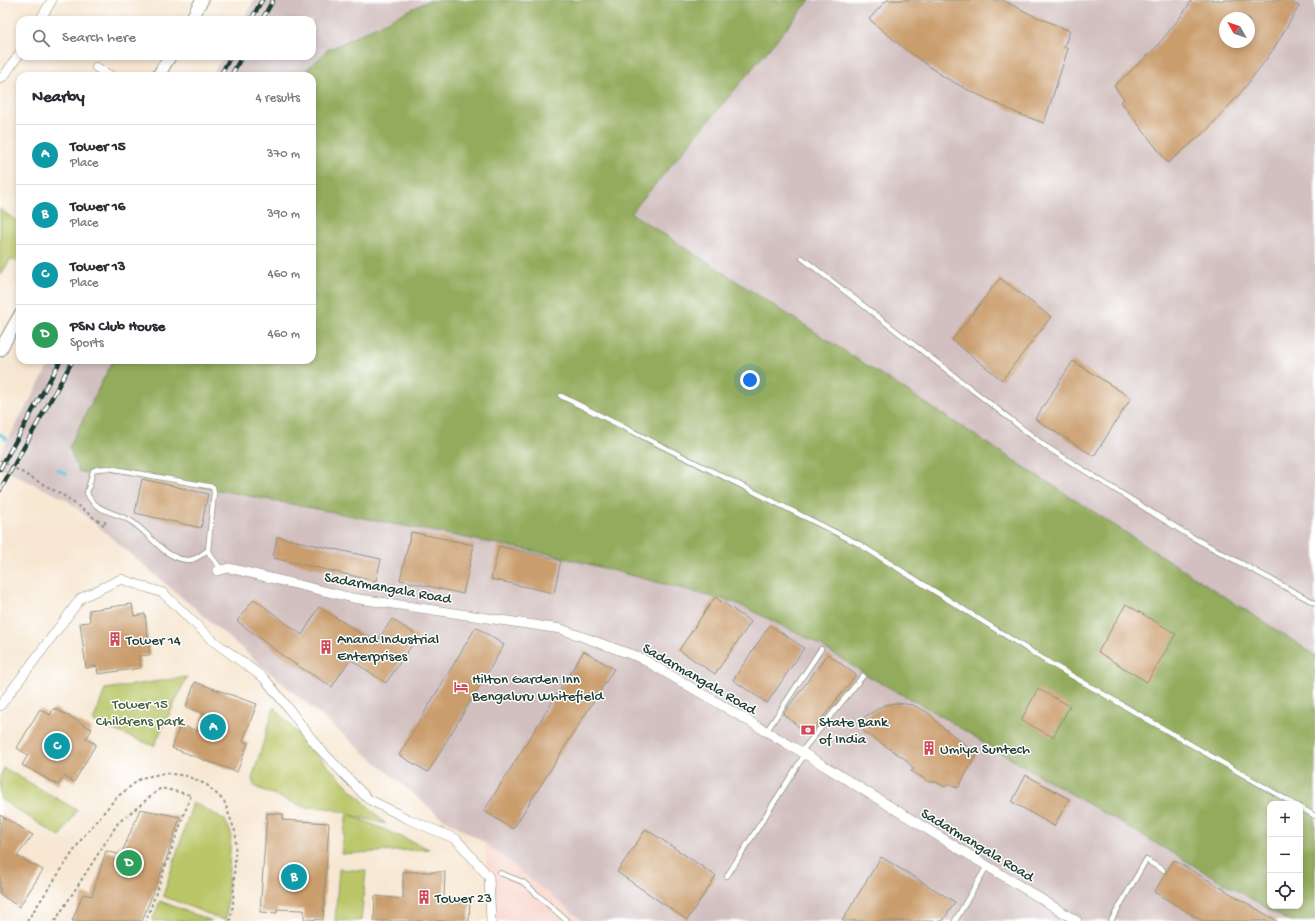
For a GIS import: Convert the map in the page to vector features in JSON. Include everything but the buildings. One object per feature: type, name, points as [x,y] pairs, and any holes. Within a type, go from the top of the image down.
[{"type":"street","points":[[42,16],[52,0]]},
{"type":"street","points":[[193,16],[202,0]]},
{"type":"street","points":[[0,78],[4,76],[16,59]]},
{"type":"street","points":[[160,72],[168,60]]},
{"type":"street","points":[[96,67],[104,72]]},
{"type":"street","points":[[0,350],[16,322]]},
{"type":"street","name":"Sadarmangala Road","points":[[220,570],[229,568],[353,598],[561,628],[641,658],[803,753],[1077,921]]},
{"type":"street","points":[[0,706],[81,598],[121,579],[163,593],[212,640],[264,678],[317,746],[368,799],[456,839],[489,877],[491,921]]},
{"type":"lane","points":[[802,258],[1045,446],[1190,536],[1315,603]]},
{"type":"lane","points":[[561,396],[859,544],[1048,662],[1289,801]]},
{"type":"lane","points":[[208,550],[196,559],[188,560],[170,555],[130,521],[106,512],[92,502],[87,493],[93,471],[96,469],[109,468],[213,487],[214,493],[208,550],[220,570]]},
{"type":"lane","points":[[766,732],[821,649]]},
{"type":"lane","points":[[727,876],[803,753],[864,676]]},
{"type":"lane","points":[[1303,809],[1315,816]]},
{"type":"lane","points":[[1111,921],[1146,860],[1163,870]]},
{"type":"lane","points":[[956,921],[986,866]]},
{"type":"lane","points":[[500,872],[523,882],[567,921]]},
{"type":"path","points":[[0,460],[66,497],[105,526],[106,512]]},
{"type":"path","points":[[27,921],[82,837],[116,798],[141,778],[165,773],[188,776],[206,784],[224,801],[236,834],[233,905],[230,921]]},
{"type":"path","points":[[55,921],[118,823],[162,788],[191,795],[146,921]]},
{"type":"shaded area","points":[[254,0],[1315,0],[1315,921],[583,921],[485,843],[438,815],[67,500],[0,468],[0,454],[50,364],[316,364],[316,72],[213,72],[221,60],[316,60],[316,16],[245,16]]},
{"type":"shaded area","points":[[485,843],[583,921],[490,921]]},
{"type":"green space","points":[[430,0],[810,0],[631,213],[1315,655],[1315,921],[1289,921],[1268,909],[1303,909],[1303,801],[1267,801],[1267,908],[1001,753],[936,713],[870,677],[813,641],[736,603],[554,555],[151,477],[79,472],[69,447],[111,364],[316,364],[316,72],[304,72],[328,50]]},
{"type":"green space","points":[[0,209],[16,221],[16,261],[11,259],[0,276]]},
{"type":"green space","name":"Tower 15 Childrens park","points":[[187,677],[154,746],[93,722],[105,689]]},
{"type":"green space","points":[[274,707],[314,752],[386,824],[351,815],[429,849],[341,854],[347,813],[326,808],[304,807],[255,787],[252,779]]},
{"type":"green space","points":[[4,768],[77,810],[60,837],[0,799],[0,777]]},
{"type":"green space","points":[[193,802],[225,820],[231,833],[226,921],[163,896]]},
{"type":"green space","points":[[339,869],[366,871],[361,921],[335,921]]},
{"type":"green space","points":[[160,901],[212,921],[152,921]]},
{"type":"waterway","points":[[0,434],[6,439]]},
{"type":"waterway","points":[[58,470],[66,474]]},
{"type":"railway","points":[[253,16],[262,0]]},
{"type":"railway","points":[[264,16],[273,0]]},
{"type":"railway","points":[[222,72],[229,60]]},
{"type":"railway","points":[[233,72],[240,60]]},
{"type":"railway","points":[[0,469],[59,364]]},
{"type":"railway","points":[[0,490],[71,364]]},
{"type":"place","name":"Tower 14","points":[[115,639]]},
{"type":"place","name":"Anand Industrial Enterprises","points":[[326,647]]},
{"type":"place","name":"Hilton Garden Inn Bengaluru Whitefield","points":[[461,687]]},
{"type":"place","name":"Tower 15","points":[[213,727]]},
{"type":"place","name":"State Bank of India","points":[[808,730]]},
{"type":"place","name":"Tower 13","points":[[57,746]]},
{"type":"place","name":"Umiya Suntech","points":[[929,748]]},
{"type":"place","name":"PSN Club House","points":[[129,863]]},
{"type":"place","name":"Tower 16","points":[[294,877]]},
{"type":"place","name":"Tower 23","points":[[424,897]]}]
